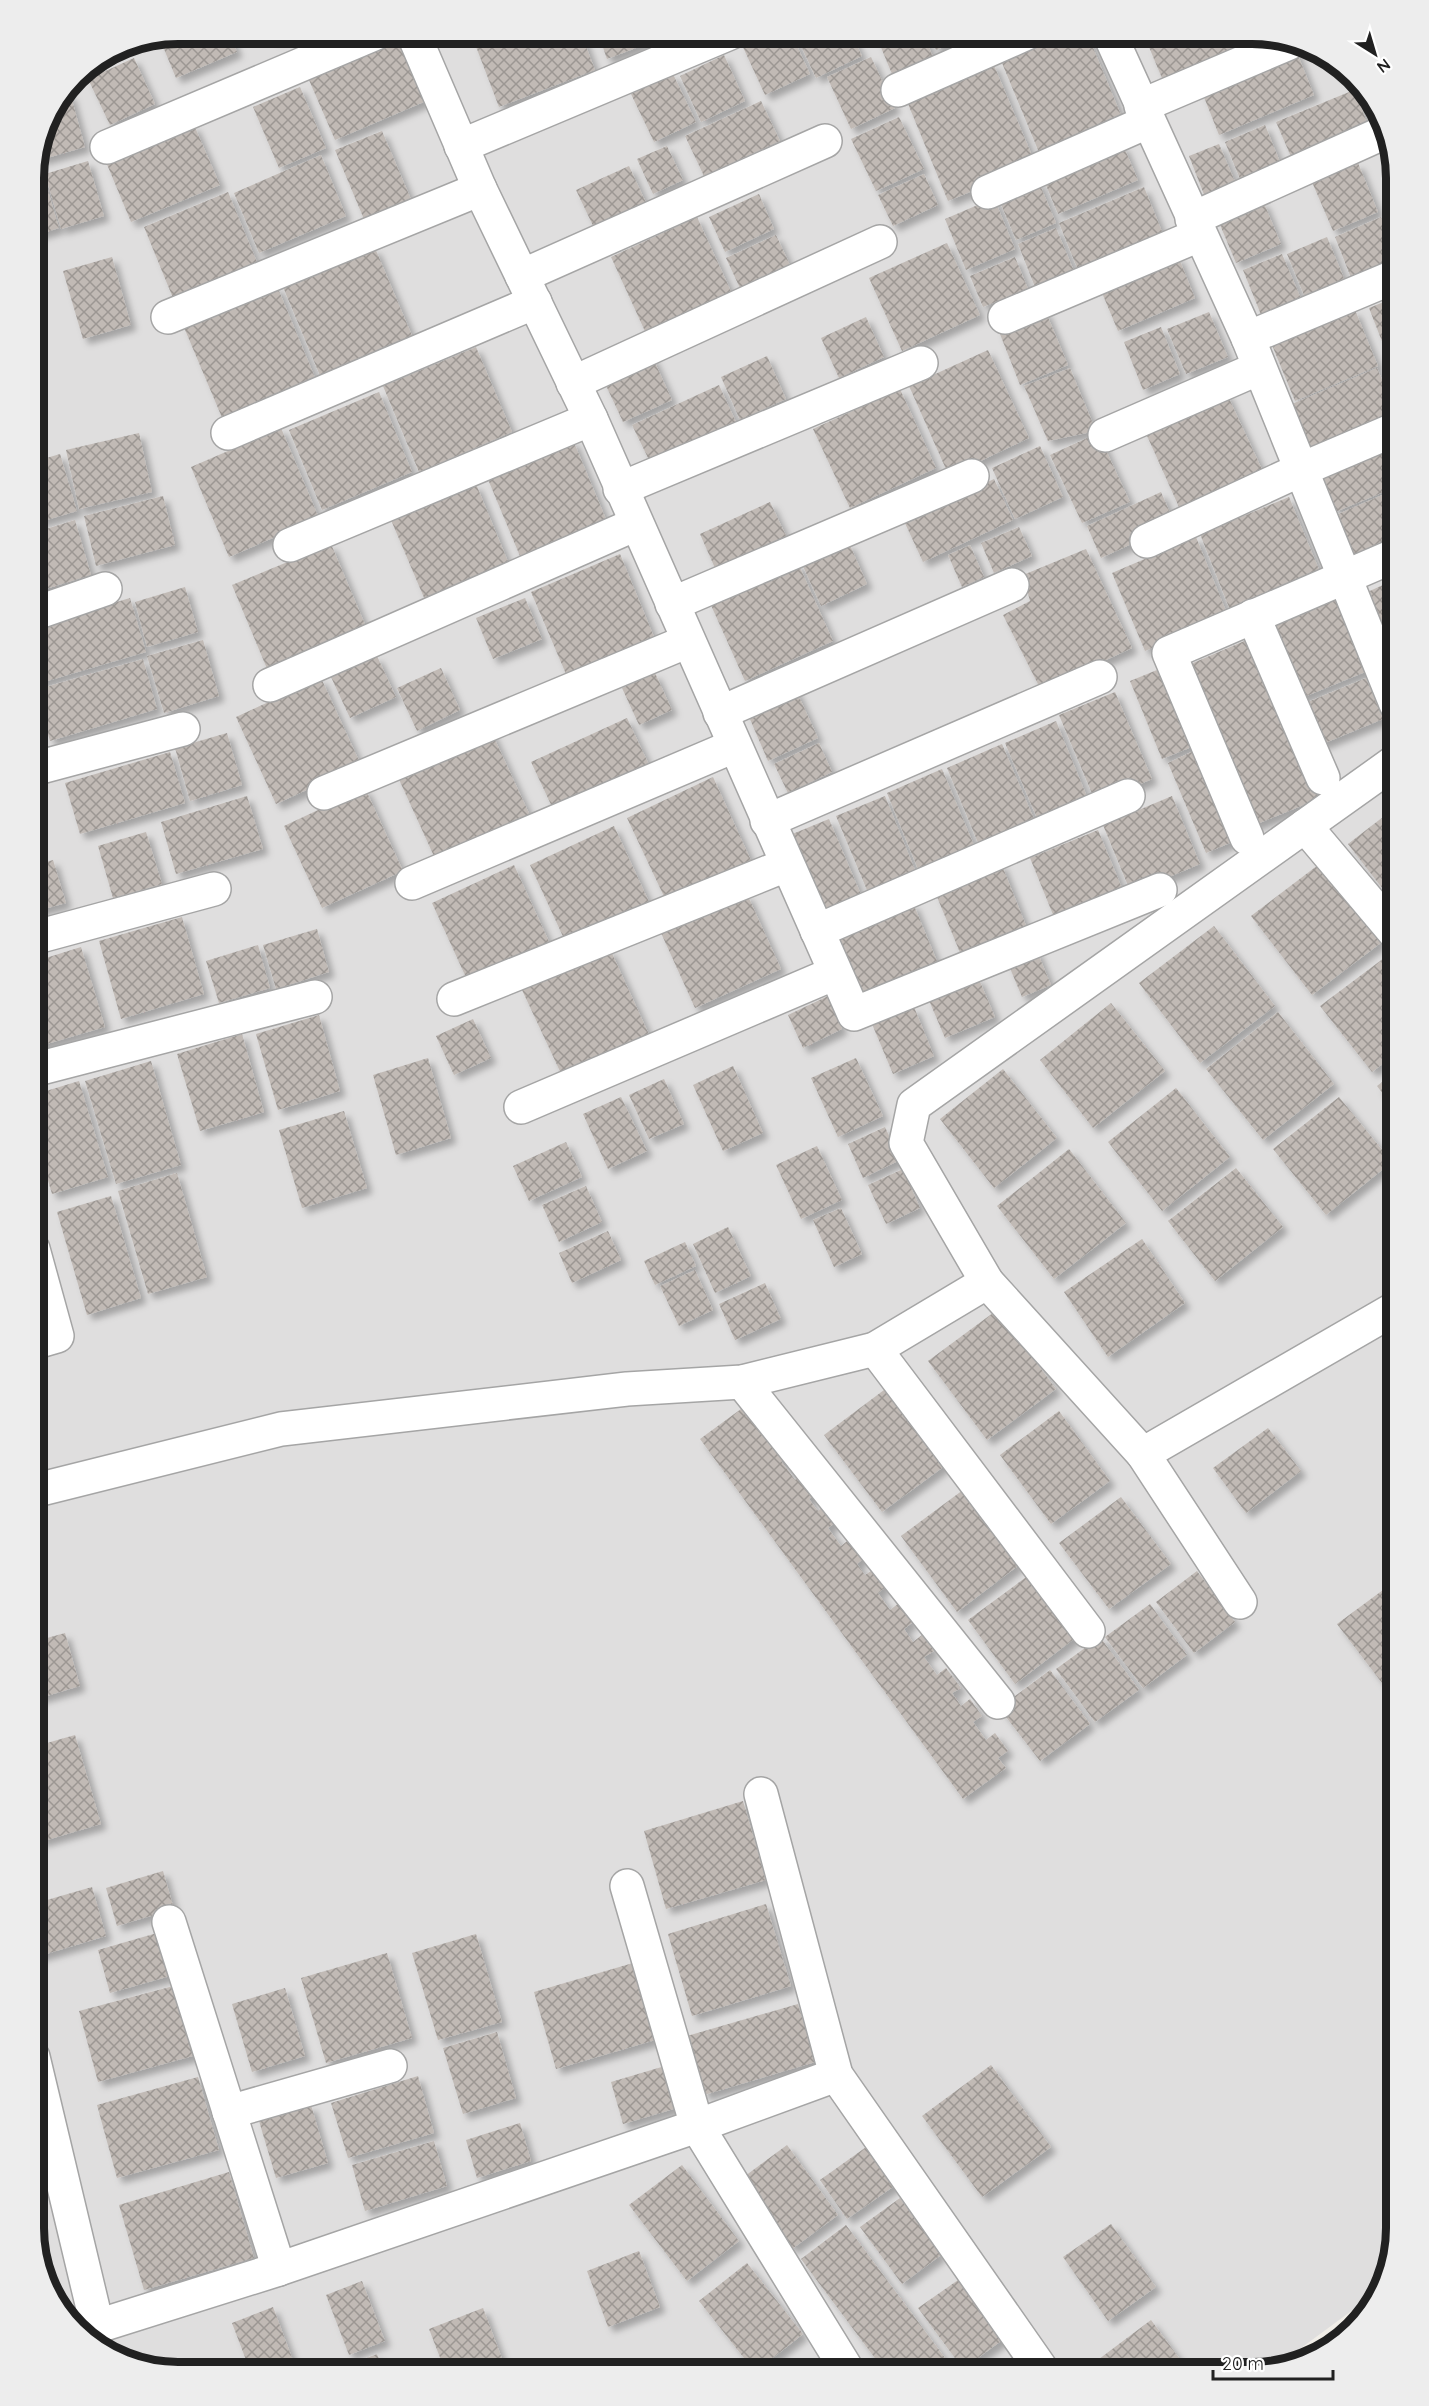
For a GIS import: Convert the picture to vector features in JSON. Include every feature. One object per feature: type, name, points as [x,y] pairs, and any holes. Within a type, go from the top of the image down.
[{"type":"street","points":[[107,147],[350,44]]},
{"type":"street","points":[[418,44],[480,189],[591,419],[786,865],[854,1014],[1160,890]]},
{"type":"street","points":[[461,146],[704,44]]},
{"type":"street","points":[[898,90],[1002,44]]},
{"type":"street","points":[[1114,44],[1248,338],[1386,679]]},
{"type":"street","points":[[988,192],[1280,47]]},
{"type":"street","points":[[1005,317],[1196,227],[1378,135]]},
{"type":"street","points":[[228,433],[529,289],[825,141]]},
{"type":"street","points":[[168,317],[480,189]]},
{"type":"street","points":[[573,383],[880,242]]},
{"type":"street","points":[[1248,338],[1386,280]]},
{"type":"street","points":[[620,489],[921,363]]},
{"type":"street","points":[[1105,435],[1259,368]]},
{"type":"street","points":[[290,545],[591,419]]},
{"type":"street","points":[[1146,541],[1386,433]]},
{"type":"street","points":[[672,604],[972,476]]},
{"type":"street","points":[[270,685],[636,524]]},
{"type":"street","points":[[1247,838],[1169,653],[1386,559]]},
{"type":"street","points":[[720,713],[1012,585]]},
{"type":"street","points":[[44,610],[105,589]]},
{"type":"street","points":[[1253,616],[1323,778]]},
{"type":"street","points":[[324,793],[688,641]]},
{"type":"street","points":[[767,821],[1100,677]]},
{"type":"street","points":[[44,766],[183,729]]},
{"type":"street","points":[[412,883],[734,746]]},
{"type":"street","points":[[1240,1602],[1143,1454],[987,1282],[906,1143],[914,1106],[1386,768]]},
{"type":"street","points":[[817,931],[1128,796]]},
{"type":"street","points":[[1305,826],[1386,922]]},
{"type":"street","points":[[454,999],[786,865]]},
{"type":"street","points":[[44,935],[214,889]]},
{"type":"street","points":[[521,1107],[835,973]]},
{"type":"street","points":[[44,1067],[315,997]]},
{"type":"street","points":[[44,1488],[281,1429],[627,1389],[742,1382],[875,1349],[987,1282]]},
{"type":"street","points":[[44,1289],[57,1336],[44,1340]]},
{"type":"street","points":[[1143,1454],[1386,1314]]},
{"type":"street","points":[[875,1349],[1088,1631]]},
{"type":"street","points":[[742,1382],[998,1702]]},
{"type":"street","points":[[761,1794],[836,2075],[1036,2362]]},
{"type":"street","points":[[627,1886],[697,2126],[842,2362]]},
{"type":"street","points":[[169,1922],[279,2269]]},
{"type":"street","points":[[230,2112],[390,2066]]},
{"type":"street","points":[[44,2110],[89,2328],[279,2269],[697,2126],[836,2075]]},
{"type":"shaded area","points":[[178,44],[1260,44],[1294,51],[1326,66],[1352,89],[1372,118],[1383,152],[1386,178],[1386,2228],[1381,2263],[1363,2302],[1290,2356],[1260,2362],[169,2362],[135,2355],[103,2340],[77,2317],[57,2288],[46,2254],[44,2237],[44,169],[48,143],[57,118],[66,103],[89,77],[118,57],[143,48]]},
{"type":"building","points":[[234,44],[237,52],[176,78],[162,45]]},
{"type":"building","points":[[394,44],[402,44],[426,101],[335,140],[309,80]]},
{"type":"building","points":[[475,44],[585,44],[595,70],[499,107]]},
{"type":"building","points":[[602,44],[646,44],[607,59]]},
{"type":"building","points":[[796,44],[810,74],[765,95],[742,45]]},
{"type":"building","points":[[800,44],[856,44],[862,56],[816,78]]},
{"type":"building","points":[[880,44],[928,44],[933,57],[892,74]]},
{"type":"building","points":[[934,44],[950,44],[936,50]]},
{"type":"building","points":[[1046,44],[1092,44],[1126,127],[1043,162],[1002,63]]},
{"type":"building","points":[[1156,44],[1236,44],[1239,51],[1164,83],[1149,47]]},
{"type":"building","points":[[1241,44],[1266,45],[1245,54]]},
{"type":"building","points":[[1290,50],[1297,52],[1314,95],[1219,135],[1200,87]]},
{"type":"building","points":[[724,55],[745,101],[701,122],[680,76]]},
{"type":"building","points":[[871,57],[895,108],[851,129],[827,77]]},
{"type":"building","points":[[134,58],[155,104],[110,125],[88,79]]},
{"type":"building","points":[[993,63],[1036,165],[948,201],[906,99]]},
{"type":"building","points":[[673,74],[696,122],[654,142],[631,94]]},
{"type":"building","points":[[300,87],[326,148],[279,168],[253,107]]},
{"type":"building","points":[[1353,90],[1369,127],[1292,159],[1276,122]]},
{"type":"building","points":[[71,96],[85,147],[45,158],[57,118]]},
{"type":"building","points":[[761,101],[780,141],[704,176],[685,136]]},
{"type":"building","points":[[899,117],[924,169],[876,191],[851,139]]},
{"type":"building","points":[[194,125],[220,185],[131,222],[106,162]]},
{"type":"building","points":[[1265,125],[1280,162],[1240,179],[1225,142]]},
{"type":"building","points":[[382,131],[413,204],[366,224],[335,150]]},
{"type":"building","points":[[1219,144],[1236,184],[1205,197],[1189,156]]},
{"type":"building","points":[[1123,145],[1138,180],[1058,214],[1043,178]]},
{"type":"building","points":[[667,146],[683,180],[653,194],[637,159]]},
{"type":"building","points":[[321,155],[346,216],[259,253],[234,193]]},
{"type":"building","points":[[88,161],[104,216],[61,229],[45,174]]},
{"type":"building","points":[[1358,163],[1378,212],[1333,231],[1312,182]]},
{"type":"building","points":[[629,166],[648,207],[596,232],[576,190]]},
{"type":"building","points":[[924,174],[938,205],[893,226],[878,195]]},
{"type":"building","points":[[44,177],[59,228],[44,233]]},
{"type":"building","points":[[1038,180],[1056,223],[1016,240],[998,197]]},
{"type":"building","points":[[1144,187],[1163,234],[1078,270],[1059,223]]},
{"type":"building","points":[[228,192],[257,262],[173,298],[144,227]]},
{"type":"building","points":[[759,194],[774,229],[725,252],[709,217]]},
{"type":"building","points":[[994,198],[1015,249],[966,270],[945,219]]},
{"type":"building","points":[[1263,201],[1281,244],[1236,263],[1218,220]]},
{"type":"building","points":[[697,217],[735,300],[649,340],[611,257]]},
{"type":"building","points":[[1381,217],[1386,229],[1386,275],[1355,288],[1335,237]]},
{"type":"building","points":[[1056,228],[1074,271],[1035,287],[1018,244]]},
{"type":"building","points":[[776,235],[796,278],[746,301],[726,258]]},
{"type":"building","points":[[1327,237],[1346,283],[1306,300],[1287,254]]},
{"type":"building","points":[[947,243],[980,315],[902,351],[869,278]]},
{"type":"building","points":[[375,248],[413,338],[321,378],[283,287]]},
{"type":"building","points":[[1282,254],[1302,301],[1262,317],[1243,270]]},
{"type":"building","points":[[1178,256],[1195,298],[1118,331],[1100,288]]},
{"type":"building","points":[[112,257],[131,325],[83,339],[63,271]]},
{"type":"building","points":[[1015,257],[1028,289],[983,307],[970,276]]},
{"type":"building","points":[[277,286],[316,380],[223,420],[183,325]]},
{"type":"building","points":[[1386,301],[1386,352],[1369,308]]},
{"type":"building","points":[[1045,310],[1068,365],[1020,385],[998,329]]},
{"type":"building","points":[[1355,310],[1378,366],[1295,401],[1272,345]]},
{"type":"building","points":[[1209,312],[1228,357],[1186,374],[1167,329]]},
{"type":"building","points":[[866,317],[884,357],[839,378],[821,338]]},
{"type":"building","points":[[1161,327],[1180,374],[1143,390],[1124,342]]},
{"type":"building","points":[[476,347],[512,432],[419,472],[383,386]]},
{"type":"building","points":[[988,350],[1029,438],[949,476],[909,386]]},
{"type":"building","points":[[652,356],[672,400],[623,422],[603,379]]},
{"type":"building","points":[[767,356],[786,399],[740,420],[721,377]]},
{"type":"building","points":[[1070,368],[1096,431],[1048,441],[1024,386]]},
{"type":"building","points":[[1377,368],[1386,389],[1386,416],[1310,447],[1292,404]]},
{"type":"building","points":[[719,385],[736,422],[650,462],[632,425]]},
{"type":"building","points":[[900,389],[936,468],[850,508],[813,429]]},
{"type":"building","points":[[379,392],[412,472],[322,510],[289,430]]},
{"type":"building","points":[[1226,392],[1266,478],[1183,516],[1144,429]]},
{"type":"building","points":[[281,428],[319,518],[229,557],[191,467]]},
{"type":"building","points":[[139,433],[152,492],[79,509],[66,450]]},
{"type":"building","points":[[1098,433],[1130,502],[1082,523],[1050,455]]},
{"type":"building","points":[[573,440],[608,524],[522,561],[487,477]]},
{"type":"building","points":[[1386,440],[1386,491],[1335,512],[1317,470]]},
{"type":"building","points":[[1040,446],[1063,497],[1015,519],[992,468]]},
{"type":"building","points":[[60,454],[77,511],[44,521],[44,459]]},
{"type":"building","points":[[994,479],[1013,520],[923,562],[904,521]]},
{"type":"building","points":[[476,484],[509,564],[425,600],[391,520]]},
{"type":"building","points":[[1161,492],[1175,524],[1101,558],[1087,526]]},
{"type":"building","points":[[1386,493],[1386,549],[1356,562],[1336,515]]},
{"type":"building","points":[[163,496],[175,545],[96,566],[84,516]]},
{"type":"building","points":[[1289,497],[1320,572],[1230,610],[1200,534]]},
{"type":"building","points":[[770,502],[789,542],[718,575],[700,534]]},
{"type":"building","points":[[75,520],[91,575],[44,589],[44,530]]},
{"type":"building","points":[[1019,527],[1032,556],[994,573],[981,543]]},
{"type":"building","points":[[1196,537],[1228,616],[1145,651],[1112,573]]},
{"type":"building","points":[[849,543],[867,584],[821,606],[802,564]]},
{"type":"building","points":[[331,544],[367,629],[268,671],[232,585]]},
{"type":"building","points":[[970,545],[984,577],[962,587],[948,555]]},
{"type":"building","points":[[1086,549],[1132,648],[1041,690],[1003,615],[1030,601],[1023,575]]},
{"type":"building","points":[[620,554],[654,637],[566,674],[531,592]]},
{"type":"building","points":[[798,563],[833,641],[745,681],[710,603]]},
{"type":"building","points":[[1386,584],[1386,656],[1361,595]]},
{"type":"building","points":[[185,587],[198,632],[147,647],[135,602]]},
{"type":"building","points":[[1339,597],[1370,670],[1299,699],[1269,626]]},
{"type":"building","points":[[130,598],[146,652],[44,682],[44,624]]},
{"type":"building","points":[[525,598],[542,639],[493,659],[476,618]]},
{"type":"building","points":[[1256,636],[1323,797],[1252,826],[1186,666]]},
{"type":"building","points":[[203,640],[219,696],[164,713],[147,656]]},
{"type":"building","points":[[377,656],[396,697],[350,718],[331,677]]},
{"type":"building","points":[[143,659],[157,709],[50,741],[44,721],[44,687]]},
{"type":"building","points":[[441,668],[460,710],[417,731],[397,688]]},
{"type":"building","points":[[1162,668],[1194,746],[1162,759],[1130,681]]},
{"type":"building","points":[[655,673],[672,710],[639,725],[622,688]]},
{"type":"building","points":[[321,678],[361,765],[276,804],[236,717]]},
{"type":"building","points":[[1366,678],[1383,719],[1320,745],[1303,704]]},
{"type":"building","points":[[795,688],[818,738],[768,761],[746,710]]},
{"type":"building","points":[[1115,692],[1152,779],[1096,803],[1059,715]]},
{"type":"building","points":[[627,718],[650,767],[554,811],[531,762]]},
{"type":"building","points":[[1056,721],[1090,804],[1040,825],[1005,743]]},
{"type":"building","points":[[491,731],[533,822],[438,865],[397,775]]},
{"type":"building","points":[[227,733],[242,785],[190,801],[175,748]]},
{"type":"building","points":[[819,743],[832,772],[788,793],[774,764]]},
{"type":"building","points":[[1002,744],[1037,826],[981,850],[947,768]]},
{"type":"building","points":[[1200,748],[1237,840],[1206,853],[1168,763]]},
{"type":"building","points":[[170,752],[185,803],[80,834],[65,783]]},
{"type":"building","points":[[942,769],[976,850],[920,874],[887,793]]},
{"type":"building","points":[[713,777],[754,867],[669,907],[627,818]]},
{"type":"building","points":[[365,788],[403,871],[322,908],[284,826]]},
{"type":"building","points":[[247,796],[263,849],[176,874],[161,822]]},
{"type":"building","points":[[885,796],[917,875],[869,895],[836,816]]},
{"type":"building","points":[[1172,796],[1200,864],[1131,893],[1103,825]]},
{"type":"building","points":[[1386,815],[1386,893],[1348,844]]},
{"type":"building","points":[[829,819],[862,897],[823,913],[790,835]]},
{"type":"building","points":[[614,826],[650,904],[566,943],[530,865]]},
{"type":"building","points":[[1098,830],[1124,893],[1056,922],[1030,858]]},
{"type":"building","points":[[146,832],[162,884],[113,898],[98,846]]},
{"type":"building","points":[[53,860],[66,903],[44,909],[44,863]]},
{"type":"building","points":[[1322,862],[1382,942],[1312,995],[1251,916]]},
{"type":"building","points":[[1001,863],[1027,928],[961,955],[935,892]]},
{"type":"building","points":[[514,865],[551,946],[469,984],[432,903]]},
{"type":"building","points":[[747,894],[781,969],[695,1008],[661,933]]},
{"type":"building","points":[[913,903],[939,966],[863,998],[837,935]]},
{"type":"building","points":[[182,917],[204,994],[121,1019],[99,941]]},
{"type":"building","points":[[1214,926],[1275,1006],[1200,1063],[1139,983]]},
{"type":"building","points":[[317,929],[329,972],[276,989],[263,945]]},
{"type":"building","points":[[258,945],[270,988],[219,1003],[206,961]]},
{"type":"building","points":[[81,947],[105,1027],[44,1045],[44,959]]},
{"type":"building","points":[[610,949],[652,1041],[565,1082],[522,990]]},
{"type":"building","points":[[1036,949],[1051,985],[1022,997],[1007,961]]},
{"type":"building","points":[[1386,956],[1386,1062],[1372,1072],[1320,1006]]},
{"type":"building","points":[[978,977],[995,1017],[945,1038],[928,998]]},
{"type":"building","points":[[828,996],[842,1029],[803,1048],[788,1015]]},
{"type":"building","points":[[1111,1003],[1165,1071],[1093,1128],[1040,1060]]},
{"type":"building","points":[[914,1007],[934,1056],[893,1074],[872,1024]]},
{"type":"building","points":[[1278,1012],[1334,1084],[1263,1140],[1206,1069]]},
{"type":"building","points":[[319,1015],[340,1091],[278,1110],[256,1034]]},
{"type":"building","points":[[473,1019],[491,1058],[454,1075],[436,1036]]},
{"type":"building","points":[[242,1034],[264,1112],[200,1131],[177,1054]]},
{"type":"building","points":[[428,1058],[451,1138],[396,1155],[373,1075]]},
{"type":"building","points":[[856,1058],[883,1116],[838,1137],[811,1078]]},
{"type":"building","points":[[151,1061],[181,1165],[116,1184],[85,1081]]},
{"type":"building","points":[[733,1066],[763,1133],[723,1151],[693,1085]]},
{"type":"building","points":[[1003,1069],[1057,1138],[994,1188],[940,1119]]},
{"type":"building","points":[[664,1079],[684,1124],[649,1139],[629,1095]]},
{"type":"building","points":[[1386,1079],[1386,1098],[1377,1086]]},
{"type":"building","points":[[79,1081],[108,1177],[52,1194],[44,1167],[44,1092]]},
{"type":"building","points":[[1176,1088],[1230,1157],[1162,1211],[1108,1142]]},
{"type":"building","points":[[621,1097],[647,1151],[608,1169],[583,1114]]},
{"type":"building","points":[[1339,1097],[1386,1155],[1386,1167],[1326,1215],[1273,1149]]},
{"type":"building","points":[[344,1111],[367,1188],[302,1208],[279,1130]]},
{"type":"building","points":[[885,1127],[900,1160],[863,1178],[848,1144]]},
{"type":"building","points":[[566,1142],[582,1177],[529,1201],[513,1166]]},
{"type":"building","points":[[817,1146],[842,1200],[801,1219],[776,1165]]},
{"type":"building","points":[[1069,1149],[1126,1223],[1054,1279],[997,1206]]},
{"type":"building","points":[[1236,1168],[1283,1227],[1215,1281],[1168,1221]]},
{"type":"building","points":[[903,1169],[920,1208],[886,1224],[868,1185]]},
{"type":"building","points":[[177,1173],[207,1277],[148,1294],[118,1191]]},
{"type":"building","points":[[586,1186],[602,1222],[559,1242],[542,1205]]},
{"type":"building","points":[[111,1196],[141,1298],[87,1315],[57,1212]]},
{"type":"building","points":[[841,1208],[862,1254],[834,1267],[813,1220]]},
{"type":"building","points":[[728,1227],[751,1276],[715,1293],[693,1244]]},
{"type":"building","points":[[608,1231],[621,1260],[572,1283],[559,1253]]},
{"type":"building","points":[[1142,1239],[1185,1303],[1108,1357],[1064,1292]]},
{"type":"building","points":[[685,1242],[696,1266],[655,1285],[644,1261]]},
{"type":"building","points":[[695,1270],[713,1310],[679,1326],[660,1286]]},
{"type":"building","points":[[765,1283],[781,1319],[735,1340],[719,1304]]},
{"type":"building","points":[[997,1310],[1056,1389],[987,1440],[928,1361]]},
{"type":"building","points":[[888,1387],[946,1465],[882,1512],[824,1435]]},
{"type":"building","points":[[741,1409],[747,1417],[758,1410],[769,1426],[761,1432],[770,1446],[779,1439],[790,1454],[781,1461],[795,1480],[804,1473],[818,1492],[809,1499],[818,1511],[827,1504],[839,1520],[828,1528],[841,1546],[851,1538],[865,1557],[857,1564],[865,1575],[874,1569],[887,1586],[878,1593],[890,1610],[899,1603],[913,1622],[904,1629],[913,1642],[922,1635],[934,1651],[924,1657],[937,1675],[946,1668],[961,1688],[952,1693],[961,1706],[970,1699],[982,1716],[973,1722],[986,1740],[995,1733],[1008,1751],[998,1758],[1006,1768],[963,1799],[700,1439]]},
{"type":"building","points":[[1059,1411],[1110,1481],[1051,1524],[1000,1455]]},
{"type":"building","points":[[1268,1428],[1301,1471],[1246,1513],[1213,1468]]},
{"type":"building","points":[[963,1490],[1019,1565],[957,1612],[901,1536]]},
{"type":"building","points":[[1121,1497],[1171,1564],[1109,1609],[1059,1543]]},
{"type":"building","points":[[1197,1571],[1235,1622],[1194,1653],[1156,1602]]},
{"type":"building","points":[[1033,1572],[1079,1635],[1015,1684],[968,1620]]},
{"type":"building","points":[[1383,1590],[1386,1594],[1386,1680],[1382,1683],[1337,1624]]},
{"type":"building","points":[[1150,1604],[1187,1655],[1143,1688],[1105,1637]]},
{"type":"building","points":[[65,1633],[80,1686],[44,1697],[44,1639]]},
{"type":"building","points":[[1100,1637],[1139,1690],[1095,1722],[1056,1669]]},
{"type":"building","points":[[1050,1670],[1090,1724],[1040,1761],[999,1708]]},
{"type":"building","points":[[75,1735],[101,1824],[44,1841],[44,1744]]},
{"type":"building","points":[[743,1801],[766,1880],[666,1909],[644,1831]]},
{"type":"building","points":[[163,1871],[174,1909],[117,1926],[106,1888]]},
{"type":"building","points":[[92,1887],[106,1936],[44,1955],[44,1901]]},
{"type":"building","points":[[766,1904],[791,1986],[692,2016],[668,1934]]},
{"type":"building","points":[[157,1933],[170,1976],[110,1993],[98,1950]]},
{"type":"building","points":[[476,1934],[502,2022],[438,2040],[412,1953]]},
{"type":"building","points":[[387,1953],[412,2038],[326,2063],[301,1978]]},
{"type":"building","points":[[633,1963],[655,2040],[556,2069],[534,1992]]},
{"type":"building","points":[[181,1984],[200,2054],[98,2082],[79,2011]]},
{"type":"building","points":[[285,1988],[305,2056],[252,2072],[232,2004]]},
{"type":"building","points":[[798,2004],[815,2062],[704,2095],[687,2036]]},
{"type":"building","points":[[497,2032],[516,2098],[463,2114],[443,2048]]},
{"type":"building","points":[[991,2065],[1051,2147],[982,2197],[922,2116]]},
{"type":"building","points":[[665,2066],[677,2108],[623,2124],[611,2082]]},
{"type":"building","points":[[418,2076],[434,2133],[348,2158],[331,2103]]},
{"type":"building","points":[[198,2077],[219,2150],[117,2178],[97,2105]]},
{"type":"building","points":[[311,2105],[328,2163],[276,2178],[259,2121]]},
{"type":"building","points":[[520,2123],[531,2161],[477,2178],[466,2140]]},
{"type":"building","points":[[434,2141],[447,2186],[365,2211],[352,2165]]},
{"type":"building","points":[[787,2145],[838,2215],[792,2249],[741,2179]]},
{"type":"building","points":[[869,2145],[897,2184],[847,2219],[820,2180]]},
{"type":"building","points":[[682,2165],[739,2241],[687,2281],[629,2205]]},
{"type":"building","points":[[229,2172],[254,2258],[144,2290],[119,2205]]},
{"type":"building","points":[[900,2198],[941,2255],[902,2284],[860,2227]]},
{"type":"building","points":[[1111,2224],[1156,2287],[1108,2321],[1063,2257]]},
{"type":"building","points":[[846,2225],[948,2362],[878,2362],[801,2259]]},
{"type":"building","points":[[639,2251],[660,2307],[608,2327],[587,2271]]},
{"type":"building","points":[[747,2263],[803,2334],[768,2362],[747,2362],[699,2301]]},
{"type":"building","points":[[961,2278],[1005,2338],[972,2362],[958,2362],[918,2308]]},
{"type":"building","points":[[362,2281],[385,2341],[349,2355],[326,2295]]},
{"type":"building","points":[[273,2307],[294,2362],[247,2362],[232,2323]]},
{"type":"building","points":[[483,2308],[503,2362],[442,2362],[429,2329]]},
{"type":"building","points":[[1151,2320],[1182,2362],[1095,2362]]},
{"type":"building","points":[[377,2354],[380,2362],[356,2362]]}]
